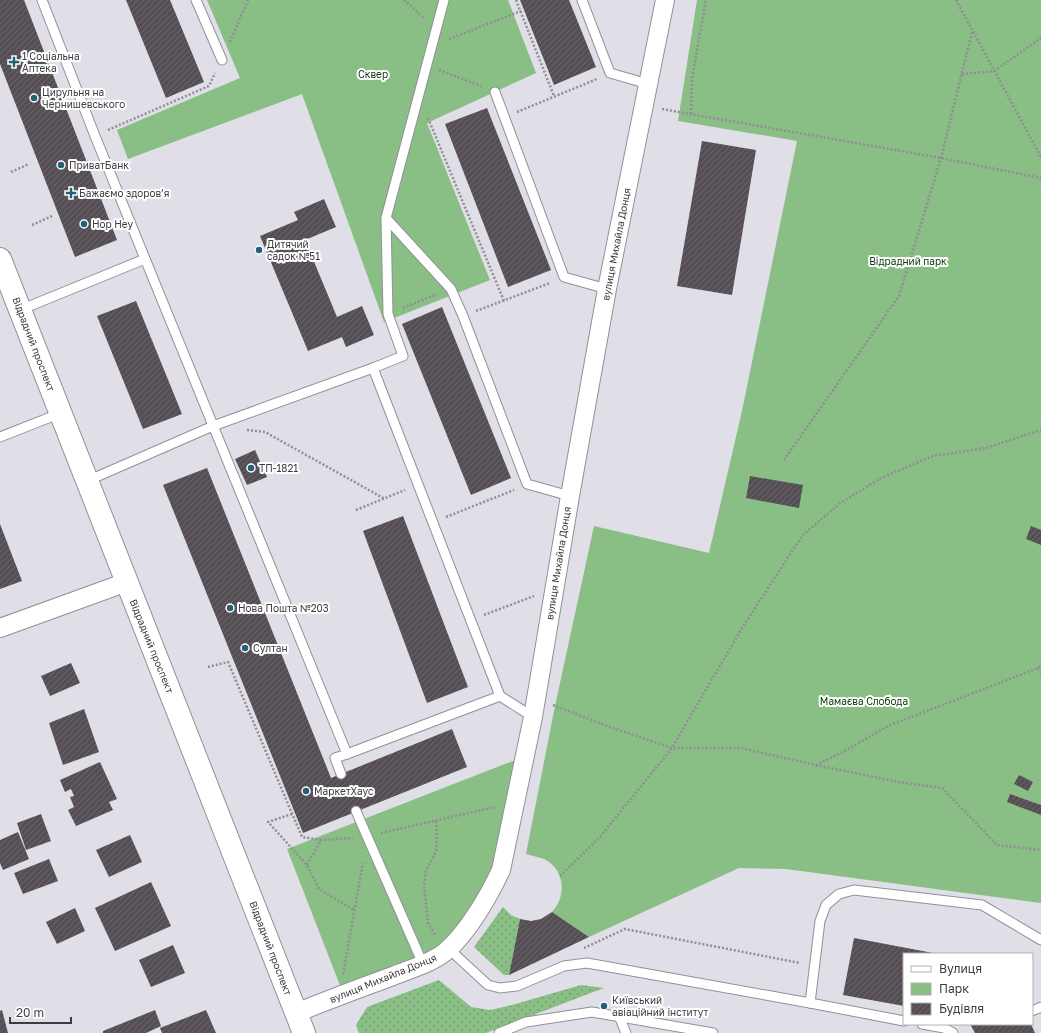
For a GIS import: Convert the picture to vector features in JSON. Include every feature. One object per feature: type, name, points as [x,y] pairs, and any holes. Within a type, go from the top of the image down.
[{"type":"main road","name":"Відрадний проспект","points":[[0,259],[304,1033]]},
{"type":"street","name":"вулиця Михайла Донця","points":[[296,1012],[435,959],[444,945],[467,927],[480,909],[501,870],[533,717],[570,496],[607,290],[665,0]]},
{"type":"street","points":[[0,628],[127,582]]},
{"type":"lane","points":[[42,0],[95,136],[347,754]]},
{"type":"lane","points":[[196,0],[222,60]]},
{"type":"lane","points":[[88,482],[214,426],[402,356],[388,314],[386,218],[444,0]]},
{"type":"lane","points":[[582,0],[610,73],[648,84]]},
{"type":"lane","points":[[495,92],[564,278],[607,290]]},
{"type":"lane","points":[[386,218],[451,289],[463,316],[527,484],[570,496]]},
{"type":"lane","points":[[20,310],[145,258]]},
{"type":"lane","points":[[373,368],[500,696],[533,717]]},
{"type":"lane","points":[[0,437],[61,413]]},
{"type":"lane","points":[[341,774],[336,758],[500,696]]},
{"type":"lane","points":[[356,811],[423,964]]},
{"type":"lane","points":[[810,1003],[820,921],[826,905],[839,894],[854,890],[982,905],[1041,940]]},
{"type":"lane","points":[[444,945],[488,985],[500,988],[517,986],[564,966],[587,963],[903,1021]]},
{"type":"lane","points":[[499,1033],[526,1022],[592,1012],[712,1033]]},
{"type":"lane","points":[[619,1016],[626,1033]]},
{"type":"lane","points":[[928,1025],[944,1028],[953,1033]]},
{"type":"path","points":[[95,136],[209,86],[248,0]]},
{"type":"path","points":[[404,0],[436,29]]},
{"type":"path","points":[[516,0],[554,96]]},
{"type":"path","points":[[691,114],[692,78],[706,0]]},
{"type":"path","points":[[956,0],[1041,157]]},
{"type":"path","points":[[432,46],[521,11]]},
{"type":"path","points":[[784,460],[899,296],[941,158],[972,32]]},
{"type":"path","points":[[962,74],[994,71],[1041,38]]},
{"type":"path","points":[[427,65],[495,92]]},
{"type":"path","points":[[505,116],[610,73]]},
{"type":"path","points":[[418,95],[504,301]]},
{"type":"path","points":[[644,106],[941,158],[1041,178]]},
{"type":"path","points":[[11,172],[29,164]]},
{"type":"path","points":[[32,225],[52,216]]},
{"type":"path","points":[[463,316],[564,278]]},
{"type":"path","points":[[388,314],[451,289]]},
{"type":"path","points":[[214,426],[265,432],[385,499]]},
{"type":"path","points":[[560,876],[600,837],[672,748],[742,628],[802,536],[838,504],[879,479],[933,456],[986,448],[1041,430]]},
{"type":"path","points":[[433,522],[527,484]]},
{"type":"path","points":[[356,510],[418,485]]},
{"type":"path","points":[[471,620],[536,595]]},
{"type":"path","points":[[208,667],[228,662],[302,837],[320,840],[367,837]]},
{"type":"path","points":[[816,765],[841,753],[888,726],[1038,668],[1041,664]]},
{"type":"path","points":[[1038,668],[1041,674]]},
{"type":"path","points":[[547,703],[610,727],[672,748],[741,748],[899,782],[942,788],[997,846],[1041,850]]},
{"type":"path","points":[[292,814],[268,822],[307,864],[319,889],[354,910]]},
{"type":"path","points":[[436,821],[436,851],[426,871],[424,885],[428,923],[444,945]]},
{"type":"path","points":[[307,864],[320,840]]},
{"type":"path","points":[[583,948],[625,930],[815,966]]},
{"type":"green space","name":"Сквер","points":[[207,0],[508,0],[536,73],[427,123],[490,280],[384,322],[302,94],[128,159],[117,130],[240,78]]},
{"type":"green space","points":[[697,0],[1041,0],[1041,903],[786,869],[739,868],[589,937],[552,912],[557,906],[562,891],[562,883],[556,869],[551,863],[544,859],[526,854],[555,706],[594,526],[709,553],[742,411],[797,141],[678,121]]},
{"type":"green space","points":[[518,759],[496,868],[458,930],[442,946],[417,960],[341,988],[287,849]]},
{"type":"green space","points":[[503,907],[511,915],[520,919],[509,975],[504,975],[474,947]]},
{"type":"green space","points":[[439,980],[471,1007],[490,1010],[581,985],[604,988],[486,1033],[359,1033],[356,1025],[367,1007]]},
{"type":"building","points":[[0,0],[24,0],[117,240],[75,257],[0,64]]},
{"type":"building","points":[[126,0],[170,0],[204,82],[166,98]]},
{"type":"building","points":[[520,0],[569,0],[596,67],[554,85]]},
{"type":"building","points":[[487,108],[551,270],[508,287],[445,124]]},
{"type":"building","points":[[702,141],[756,150],[732,295],[677,286]]},
{"type":"building","points":[[324,199],[336,227],[305,240],[337,317],[362,306],[374,335],[346,347],[342,337],[308,351],[260,236],[298,220],[294,212]]},
{"type":"building","points":[[136,301],[182,414],[143,429],[97,316]]},
{"type":"building","points":[[442,307],[511,478],[471,495],[402,324]]},
{"type":"building","name":"ТП-1821","points":[[255,450],[267,477],[247,485],[235,459]]},
{"type":"building","points":[[207,468],[331,778],[452,729],[467,767],[303,833],[163,485]]},
{"type":"building","points":[[750,476],[803,485],[799,508],[746,498]]},
{"type":"building","points":[[403,516],[468,687],[427,703],[363,531]]},
{"type":"building","points":[[0,524],[22,581],[0,589]]},
{"type":"building","points":[[1031,526],[1041,530],[1041,545],[1026,539]]},
{"type":"building","points":[[71,663],[80,683],[50,696],[41,676]]},
{"type":"building","points":[[84,709],[99,752],[63,765],[49,723]]},
{"type":"building","points":[[100,762],[117,799],[109,802],[113,810],[76,826],[68,810],[74,807],[70,797],[74,796],[71,789],[65,792],[60,780]]},
{"type":"building","points":[[1019,775],[1033,782],[1028,791],[1014,784]]},
{"type":"building","points":[[1010,794],[1041,805],[1041,815],[1007,802]]},
{"type":"building","points":[[41,814],[51,841],[26,850],[17,823]]},
{"type":"building","points":[[18,832],[29,859],[3,870],[0,863],[0,840]]},
{"type":"building","points":[[130,835],[142,862],[109,877],[96,850]]},
{"type":"building","points":[[49,859],[58,881],[23,894],[14,873]]},
{"type":"building","points":[[151,882],[171,926],[115,951],[95,908]]},
{"type":"building","points":[[75,908],[85,931],[57,944],[46,922]]},
{"type":"building","points":[[552,912],[589,937],[509,975],[520,919],[531,921],[541,919]]},
{"type":"building","points":[[854,938],[933,953],[903,953],[903,1006],[843,995]]},
{"type":"building","points":[[173,945],[185,973],[151,987],[139,960]]},
{"type":"building","points":[[2,1010],[8,1033],[0,1033],[0,1011]]},
{"type":"building","points":[[155,1010],[161,1026],[146,1033],[103,1033],[103,1031]]},
{"type":"building","points":[[206,1010],[216,1033],[162,1033],[160,1028]]},
{"type":"building","points":[[971,1025],[1031,1025],[1035,1033],[975,1033]]},
{"type":"place","name":"1 Соціальна Аптека","points":[[14,62]]},
{"type":"place","name":"Цирульня на Чернишевського","points":[[34,98]]},
{"type":"place","name":"ПриватБанк","points":[[61,165]]},
{"type":"place","name":"Бажаємо здоровʼя","points":[[71,193]]},
{"type":"place","name":"Hop Hey","points":[[84,224]]},
{"type":"place","name":"Дитячий садок №51","points":[[259,250]]},
{"type":"place","name":"ТП-1821","points":[[251,468]]},
{"type":"place","name":"Нова Пошта №203","points":[[230,608]]},
{"type":"place","name":"Султан","points":[[245,648]]},
{"type":"place","name":"МаркетХаус","points":[[306,791]]},
{"type":"place","name":"Київський авіаційний інститут","points":[[604,1006]]},
{"type":"park label","name":"Відрадний парк","points":[[908,261]]},
{"type":"park label","name":"Мамаєва Слобода","points":[[864,701]]}]
